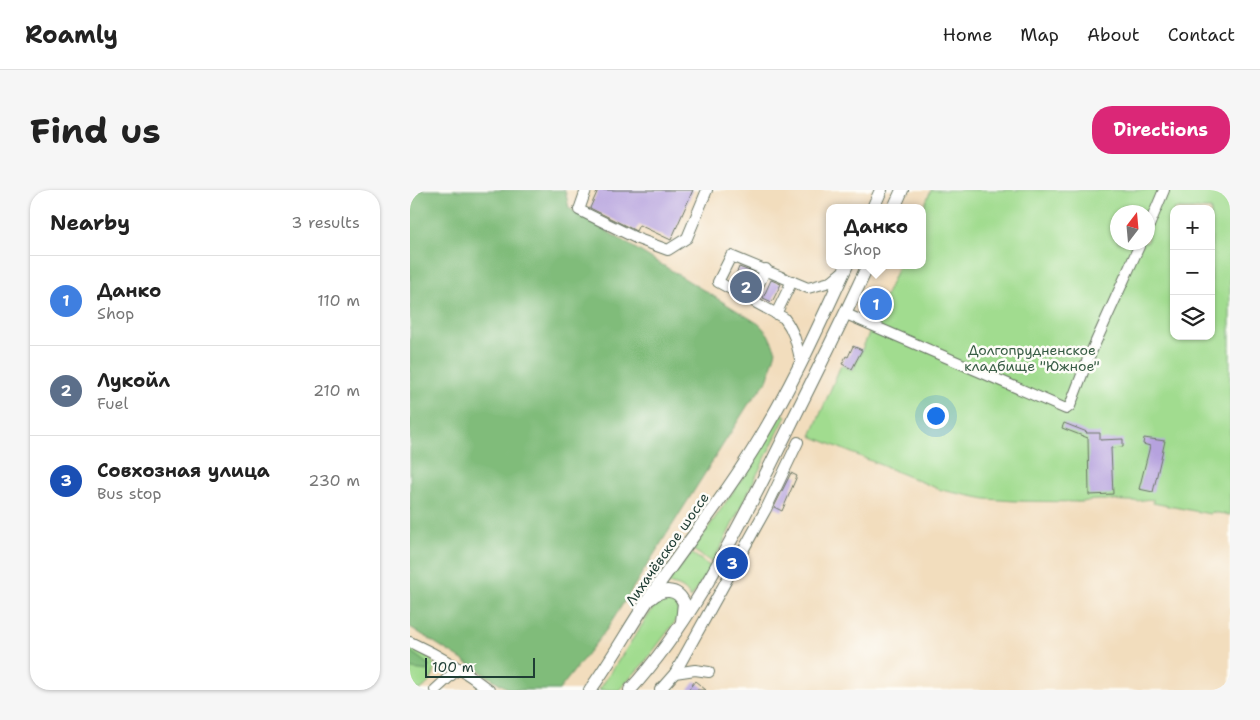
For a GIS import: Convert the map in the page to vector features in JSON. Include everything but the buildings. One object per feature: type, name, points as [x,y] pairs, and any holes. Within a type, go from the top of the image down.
[{"type":"main road","points":[[875,204],[881,190]]},
{"type":"main road","points":[[896,204],[902,190]]},
{"type":"main road","name":"Лихачёвское шоссе","points":[[590,690],[610,663],[647,601],[745,464],[801,363],[845,269]]},
{"type":"main road","points":[[630,690],[680,627],[720,563],[846,314],[866,269]]},
{"type":"main road","points":[[647,601],[656,594],[663,592],[678,594],[684,603],[680,627]]},
{"type":"street","points":[[586,190],[579,210],[638,239],[668,250],[687,238],[707,190]]},
{"type":"street","points":[[1155,211],[1164,190]]},
{"type":"street","points":[[846,314],[1066,409],[1070,406],[1088,360],[1137,250]]},
{"type":"street","points":[[801,363],[792,327],[784,318],[718,282],[722,273],[731,256],[808,288],[820,286],[836,278],[844,269]]},
{"type":"street","points":[[751,300],[766,269]]},
{"type":"street","points":[[776,314],[792,281]]},
{"type":"street","points":[[660,690],[675,673],[766,509],[798,442]]},
{"type":"street","points":[[410,642],[458,668],[488,690]]},
{"type":"street","points":[[435,690],[458,668]]},
{"type":"street","points":[[675,673],[695,670],[709,672]]},
{"type":"green space","points":[[410,190],[565,190],[569,208],[759,324],[768,334],[776,351],[767,381],[748,405],[607,629],[559,690],[510,690],[410,627]]},
{"type":"green space","name":"Долгопрудненское кладбище \"Южное\"","points":[[931,190],[1230,190],[1230,515],[1212,512],[1210,514],[1153,503],[1154,500],[1015,501],[986,499],[941,490],[811,436],[841,365],[853,370],[897,269],[926,269],[925,204]]},
{"type":"green space","points":[[782,413],[786,416],[713,563],[693,550],[750,467]]},
{"type":"green space","points":[[691,553],[711,567],[691,598],[681,587],[667,584]]},
{"type":"green space","points":[[665,597],[671,597],[678,602],[678,618],[644,663],[619,690],[599,690],[656,604]]},
{"type":"green space","points":[[410,647],[426,655],[432,661],[435,670],[428,683],[420,690],[410,687]]},
{"type":"green space","points":[[410,651],[429,665],[428,671],[412,669],[410,667]]},
{"type":"place","name":"Лукойл","points":[[746,287]]},
{"type":"place","name":"Данко","points":[[876,304]]},
{"type":"place","name":"Совхозная улица","points":[[732,563]]}]
